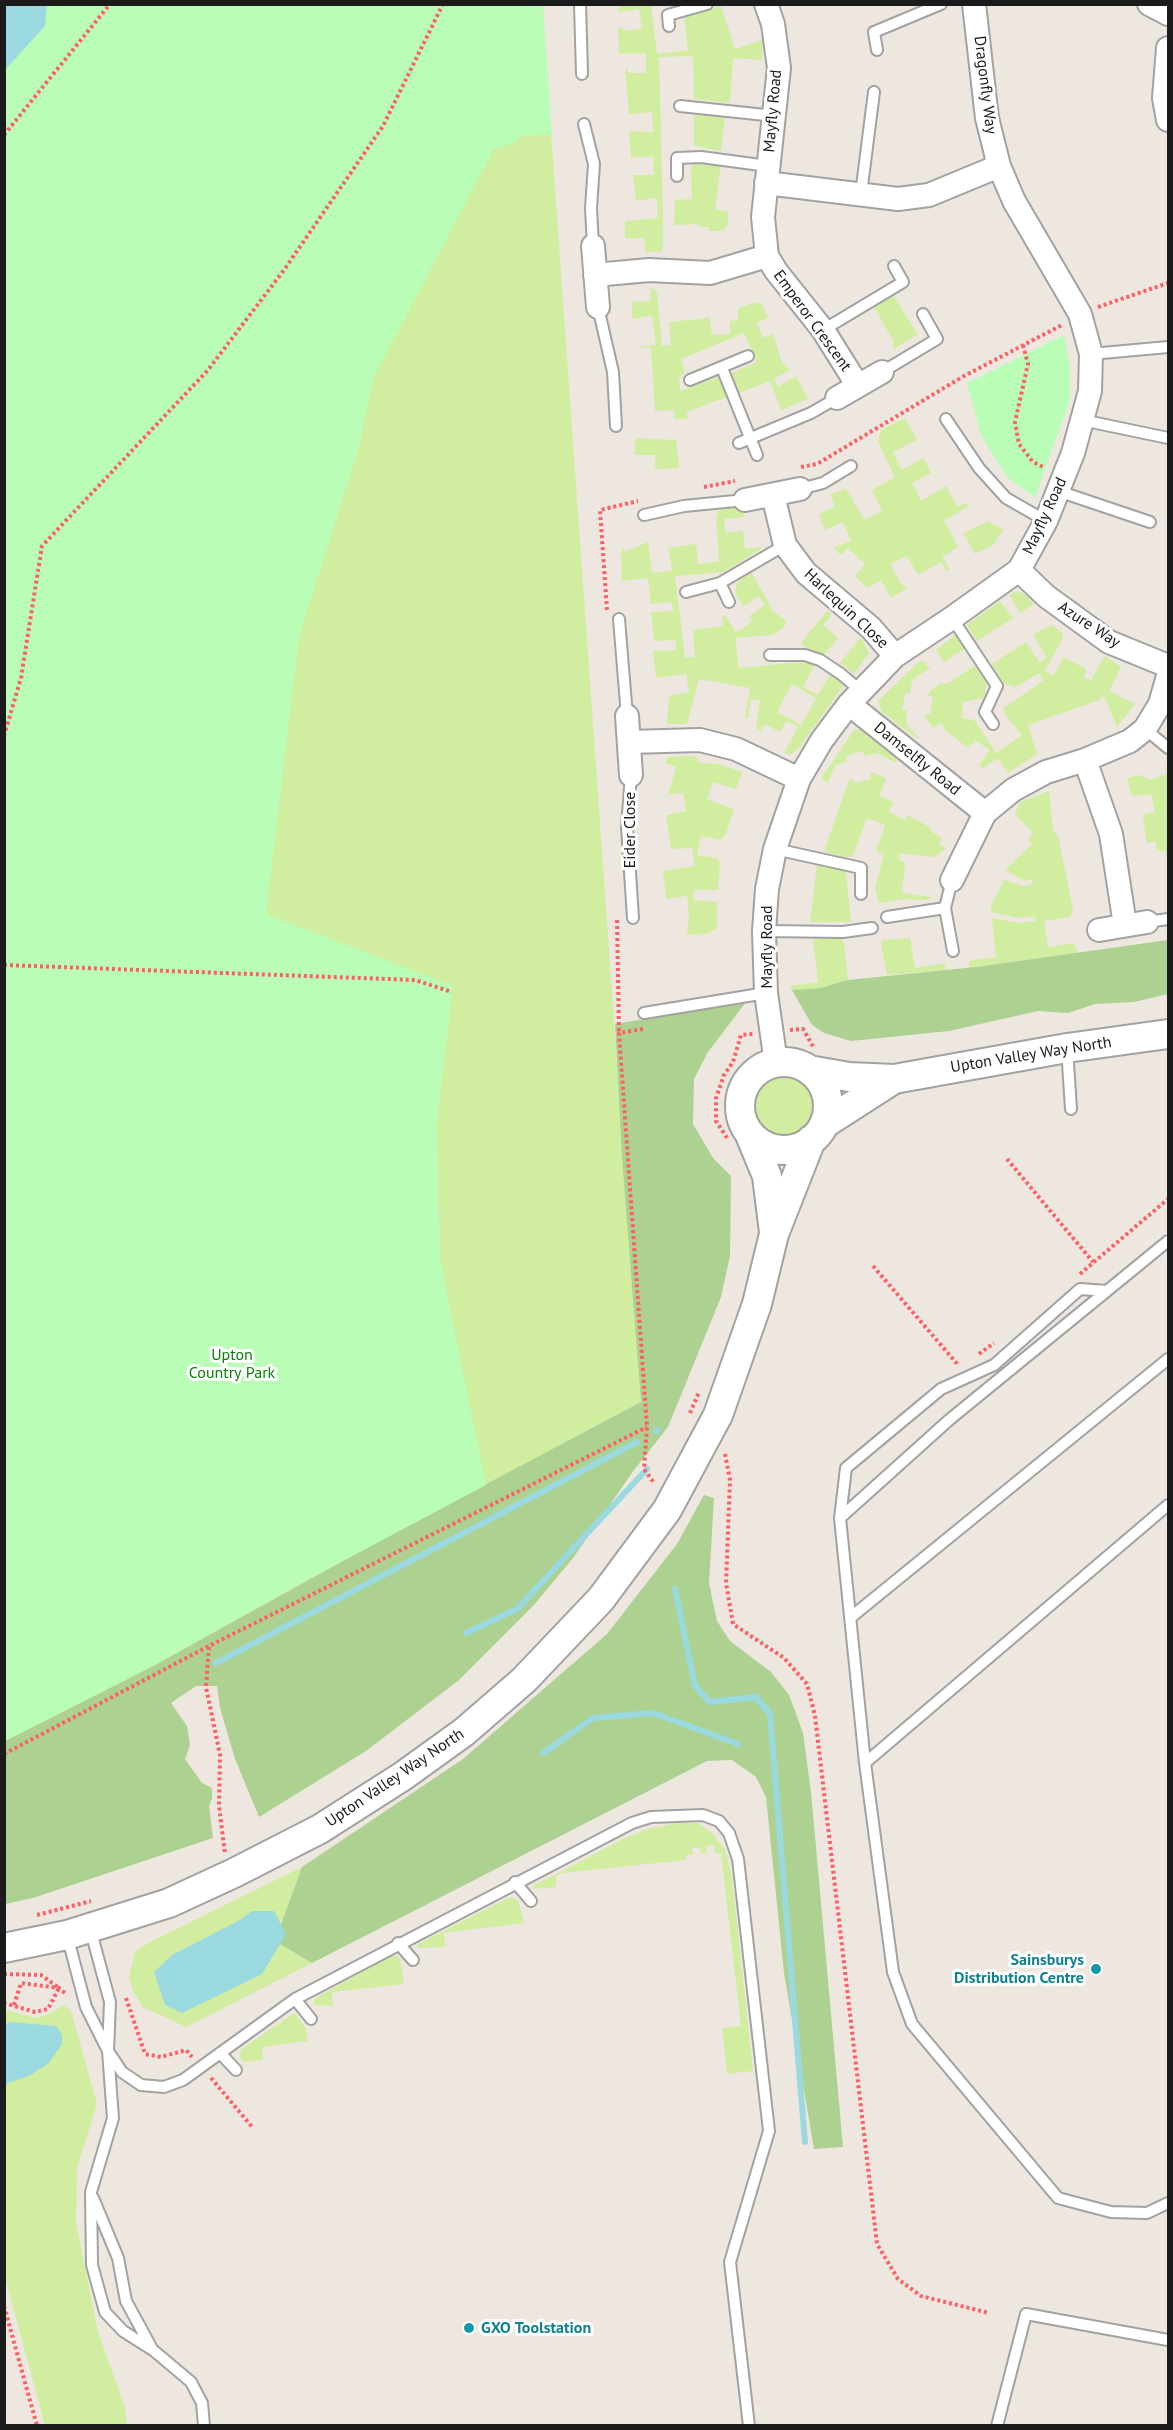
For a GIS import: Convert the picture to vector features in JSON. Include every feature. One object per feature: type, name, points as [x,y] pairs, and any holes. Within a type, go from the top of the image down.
[{"type":"street","name":"Mayfly Road","points":[[763,217],[779,68],[772,24],[766,4]]},
{"type":"street","points":[[1149,4],[1168,14]]},
{"type":"street","name":"Dragonfly Way","points":[[977,6],[987,118],[999,166]]},
{"type":"street","points":[[1168,48],[1164,98],[1168,120]]},
{"type":"street","name":"Mayfly Road","points":[[776,1063],[766,993],[764,931],[767,889],[775,849],[799,779],[822,740],[855,698],[895,656],[1018,570],[1046,521],[1055,481],[1073,453],[1090,391],[1090,354],[1080,314],[1014,201],[999,166]]},
{"type":"street","points":[[767,174],[861,194],[898,199],[929,195],[999,166]]},
{"type":"street","name":"Emperor Crescent","points":[[763,217],[767,256],[776,271],[823,330],[858,386]]},
{"type":"street","points":[[592,246],[598,307]]},
{"type":"street","name":"Emperor Crescent","points":[[595,275],[649,270],[710,273],[767,256]]},
{"type":"street","name":"Emperor Crescent","points":[[837,398],[882,372]]},
{"type":"street","points":[[745,500],[800,489]]},
{"type":"street","name":"Harlequin Close","points":[[773,495],[785,544],[806,573],[872,628],[895,656]]},
{"type":"street","name":"Azure Way","points":[[1018,570],[1047,596],[1109,642],[1168,666]]},
{"type":"street","points":[[952,880],[985,813],[1013,790],[1046,772],[1085,760],[1130,741],[1145,729],[1160,704],[1168,676]]},
{"type":"street","name":"Damselfly Road","points":[[855,698],[985,813]]},
{"type":"street","name":"Eider Close","points":[[627,716],[630,775]]},
{"type":"street","points":[[629,742],[700,740],[736,749],[799,779]]},
{"type":"street","points":[[1085,760],[1111,834],[1125,925]]},
{"type":"street","points":[[1099,930],[1158,920]]},
{"type":"street","name":"Upton Valley Way North","points":[[814,1064],[849,1077],[894,1079],[1067,1048],[1168,1034]]},
{"type":"street","points":[[776,1063],[814,1064],[827,1099],[817,1132],[792,1149],[777,1149],[741,1140],[743,1123],[740,1109],[741,1095],[747,1082],[756,1071],[776,1063]]},
{"type":"street","name":"Upton Valley Way North","points":[[4,1948],[78,1931],[169,1903],[320,1829],[403,1776],[464,1732],[524,1680],[601,1599],[667,1510],[718,1415],[757,1304],[774,1234],[817,1132],[894,1079]]},
{"type":"street","name":"Upton Valley Way North","points":[[741,1140],[766,1176],[774,1234]]},
{"type":"lane","points":[[580,4],[582,74]]},
{"type":"lane","points":[[669,26],[668,15],[707,4]]},
{"type":"lane","points":[[877,50],[874,32],[941,4]]},
{"type":"lane","points":[[861,194],[874,92]]},
{"type":"lane","points":[[680,106],[775,116]]},
{"type":"lane","points":[[584,124],[594,164],[591,208],[592,246]]},
{"type":"lane","points":[[677,176],[677,158],[701,158],[767,174]]},
{"type":"lane","points":[[823,330],[903,282],[894,266]]},
{"type":"lane","points":[[598,307],[613,372],[616,426]]},
{"type":"lane","points":[[882,372],[937,339],[923,314]]},
{"type":"lane","points":[[1090,354],[1168,347]]},
{"type":"lane","points":[[690,380],[748,356]]},
{"type":"lane","points":[[722,368],[757,455]]},
{"type":"lane","points":[[739,443],[811,412],[837,398]]},
{"type":"lane","points":[[946,419],[979,468],[1006,498],[1046,521]]},
{"type":"lane","points":[[1082,420],[1168,438]]},
{"type":"lane","points":[[800,489],[823,483],[852,466]]},
{"type":"lane","points":[[1055,481],[1150,522]]},
{"type":"lane","points":[[644,515],[684,506],[745,500]]},
{"type":"lane","points":[[686,592],[720,583],[785,544]]},
{"type":"lane","points":[[720,583],[729,602]]},
{"type":"lane","points":[[952,618],[997,686],[985,712],[993,724]]},
{"type":"lane","name":"Eider Close","points":[[619,619],[627,716]]},
{"type":"lane","points":[[770,655],[805,655],[820,660],[842,674],[855,698]]},
{"type":"lane","points":[[1145,729],[1168,748]]},
{"type":"lane","name":"Eider Close","points":[[630,775],[627,827],[633,918]]},
{"type":"lane","points":[[775,849],[861,868],[861,894]]},
{"type":"lane","points":[[952,880],[945,908],[953,951]]},
{"type":"lane","points":[[887,917],[945,908]]},
{"type":"lane","points":[[764,931],[843,932],[872,928]]},
{"type":"lane","points":[[644,1013],[766,993]]},
{"type":"lane","points":[[1067,1048],[1071,1109]]},
{"type":"lane","points":[[840,1518],[949,1420],[1168,1241]]},
{"type":"lane","points":[[1107,1291],[1080,1289],[994,1365],[941,1389],[846,1468],[840,1518],[865,1763],[893,1972],[912,2024],[1058,2198],[1111,2212],[1147,2213],[1168,2203]]},
{"type":"lane","points":[[850,1618],[1168,1359]]},
{"type":"lane","points":[[865,1763],[1168,1505]]},
{"type":"lane","points":[[78,1931],[82,1993],[108,2051],[122,2072],[141,2085],[164,2087],[183,2080],[295,1999],[398,1943],[632,1823],[651,1817],[703,1815],[719,1821],[729,1833],[738,1859],[769,2131],[730,2262],[749,2426]]},
{"type":"lane","points":[[515,1882],[531,1902]]},
{"type":"lane","points":[[78,1931],[106,1986],[110,2002],[108,2051],[113,2118],[91,2192],[92,2265],[105,2313],[123,2331],[153,2350],[191,2382],[202,2403],[204,2426]]},
{"type":"lane","points":[[398,1943],[413,1960]]},
{"type":"lane","points":[[295,1999],[311,2019]]},
{"type":"lane","points":[[220,2053],[236,2070]]},
{"type":"lane","points":[[91,2192],[118,2258],[126,2301],[153,2350]]},
{"type":"lane","points":[[997,2426],[1026,2314],[1168,2340]]},
{"type":"path","points":[[4,135],[110,4]]},
{"type":"path","points":[[4,736],[21,678],[42,546],[208,370],[284,270],[383,126],[443,4]]},
{"type":"path","points":[[1023,345],[1029,364],[1015,422],[1019,444],[1033,462],[1055,481]]},
{"type":"path","points":[[617,934],[619,1033],[647,1427],[644,1469],[658,1489],[663,1478]]},
{"type":"path","points":[[4,965],[416,980],[452,992]]},
{"type":"path","points":[[619,1033],[652,1027]]},
{"type":"path","points":[[741,1140],[716,1121],[716,1098],[724,1075],[734,1062],[741,1035],[802,1029],[814,1064]]},
{"type":"path","points":[[1007,1159],[1093,1262]]},
{"type":"path","points":[[1077,1276],[1168,1199]]},
{"type":"path","points":[[873,1266],[960,1368],[998,1340]]},
{"type":"path","points":[[690,1414],[703,1382]]},
{"type":"path","points":[[718,1415],[730,1480],[726,1583],[733,1624],[784,1658],[807,1684],[815,1716],[877,2244],[898,2279],[921,2296],[989,2313]]},
{"type":"path","points":[[4,1754],[209,1646],[647,1427]]},
{"type":"path","points":[[209,1646],[206,1688],[220,1755],[219,1806],[225,1854]]},
{"type":"path","points":[[218,1858],[235,1849]]},
{"type":"path","points":[[25,1918],[98,1898]]},
{"type":"path","points":[[4,1974],[41,1974],[68,1996],[82,1993]]},
{"type":"path","points":[[106,1986],[120,1982],[146,2054],[161,2057],[186,2050],[253,2128]]},
{"type":"path","points":[[14,2005],[21,1983],[59,1988]]},
{"type":"path","points":[[4,2003],[35,2012],[48,2009],[59,1988]]},
{"type":"path","points":[[4,2306],[37,2426]]},
{"type":"green space","name":"Upton Country Park","points":[[5,5],[543,5],[552,134],[521,136],[514,143],[494,149],[374,377],[358,451],[299,637],[266,914],[453,986],[437,1124],[440,1258],[486,1485],[294,1587],[153,1666],[5,1741]]},
{"type":"green space","name":"Upton Country Park","points":[[542,5],[641,1402],[390,1535],[153,1666],[5,1741],[4,70]]},
{"type":"green space","points":[[619,5],[651,5],[657,54],[688,50],[684,17],[721,6],[735,49],[763,40],[762,60],[733,58],[730,103],[694,99],[693,56],[659,57],[663,219],[663,248],[660,252],[645,252],[645,238],[625,238],[625,221],[658,218],[657,198],[636,201],[633,175],[654,175],[653,156],[631,158],[629,131],[653,132],[652,112],[629,114],[625,69],[628,69],[628,73],[646,73],[646,53],[619,54],[618,28],[623,27],[623,31],[642,29],[639,9],[619,12]]},
{"type":"green space","points":[[694,112],[725,118],[721,151],[694,146]]},
{"type":"green space","points":[[696,161],[721,163],[715,209],[728,211],[728,224],[723,231],[709,231],[709,227],[700,227],[699,224],[674,225],[675,200],[692,199],[691,168]]},
{"type":"green space","points":[[651,287],[657,292],[662,346],[671,345],[669,322],[709,318],[709,315],[712,335],[730,334],[730,321],[738,320],[738,309],[755,302],[762,305],[768,317],[757,323],[760,331],[764,338],[773,334],[782,362],[790,370],[774,379],[778,387],[796,376],[808,399],[781,410],[770,381],[739,393],[732,373],[757,362],[744,333],[681,359],[685,372],[679,379],[680,391],[719,377],[727,397],[686,412],[688,418],[683,419],[675,419],[674,410],[655,411],[651,348],[637,347],[656,345],[652,315],[632,319],[632,302],[651,301]]},
{"type":"green space","points":[[887,297],[894,297],[918,334],[894,349],[892,344],[894,342],[874,307]]},
{"type":"green space","points":[[1064,335],[1070,368],[1070,400],[1035,497],[1007,477],[981,435],[967,383]]},
{"type":"green space","points":[[905,418],[917,440],[893,452],[902,470],[923,458],[931,473],[912,483],[921,501],[946,486],[958,507],[966,503],[969,506],[944,520],[958,547],[942,557],[950,569],[946,571],[941,562],[918,575],[907,556],[890,564],[900,582],[907,589],[891,598],[881,580],[867,588],[855,576],[865,564],[848,548],[841,555],[833,548],[851,541],[843,522],[825,530],[819,514],[835,507],[830,494],[846,489],[865,520],[882,511],[872,490],[895,477],[878,442],[881,430]]},
{"type":"green space","points":[[635,438],[676,440],[679,468],[655,469],[655,455],[635,455]]},
{"type":"green space","points":[[742,506],[744,517],[724,519],[725,532],[743,531],[745,549],[762,547],[723,572],[675,576],[685,658],[695,657],[693,630],[723,626],[722,615],[726,617],[736,632],[752,622],[749,616],[765,605],[759,596],[743,606],[735,593],[737,583],[751,572],[773,611],[787,622],[783,628],[772,635],[735,638],[739,668],[801,662],[815,664],[803,687],[818,695],[831,673],[843,686],[799,748],[790,755],[784,753],[798,727],[786,721],[780,732],[765,724],[761,731],[756,728],[760,700],[751,699],[748,719],[745,717],[750,688],[699,679],[687,724],[667,724],[669,696],[689,692],[686,674],[656,678],[653,651],[677,650],[675,640],[654,641],[651,612],[673,611],[672,602],[651,604],[648,578],[622,581],[621,553],[623,548],[625,552],[648,542],[652,573],[672,570],[668,548],[696,544],[698,564],[719,561],[716,517],[719,510]],"holes":[[[792,684],[816,698],[801,725],[777,712]]]},
{"type":"green space","points":[[989,521],[1003,530],[993,545],[975,554],[963,533]]},
{"type":"green space","points":[[1017,591],[1026,595],[1034,604],[1020,613],[1009,595]]},
{"type":"green space","points":[[1000,601],[1013,618],[977,641],[967,625]]},
{"type":"green space","points":[[827,611],[832,614],[823,625],[838,638],[824,655],[801,643]]},
{"type":"green space","points":[[1052,625],[1062,633],[1063,638],[1045,671],[1053,676],[1064,657],[1086,669],[1084,678],[1091,680],[1105,656],[1121,667],[1109,691],[1135,704],[1117,727],[1104,695],[1099,700],[1028,725],[1037,754],[1008,773],[998,758],[982,769],[979,765],[990,750],[975,740],[968,748],[945,730],[941,723],[933,728],[925,717],[926,714],[930,714],[933,697],[928,696],[929,692],[940,683],[947,684],[976,665],[987,683],[984,698],[963,702],[962,718],[974,720],[996,753],[1022,735],[1004,713],[1004,708],[1044,680],[1039,673],[1016,687],[1004,684],[992,664],[1026,642],[1039,662],[1047,658],[1033,634]]},
{"type":"green space","points":[[955,635],[965,648],[944,662],[936,650]]},
{"type":"green space","points":[[861,637],[869,653],[854,674],[840,663]]},
{"type":"green space","points":[[921,660],[930,668],[912,680],[910,693],[905,693],[902,710],[907,711],[906,724],[919,738],[916,738],[882,712],[878,701]]},
{"type":"green space","points":[[855,729],[860,730],[896,758],[896,763],[877,753],[864,756],[863,751],[846,756],[847,761],[835,765],[828,783],[821,778]]},
{"type":"green space","points":[[695,756],[700,763],[718,764],[742,772],[736,789],[713,782],[707,799],[734,809],[725,836],[720,840],[701,836],[697,855],[717,858],[720,862],[718,890],[694,890],[693,900],[717,902],[717,928],[709,933],[687,935],[689,914],[687,896],[667,899],[663,871],[695,866],[692,848],[671,849],[666,815],[686,811],[683,793],[668,795],[676,767],[665,763],[668,757]]},
{"type":"green space","points":[[873,772],[886,779],[879,796],[893,802],[889,812],[905,820],[908,815],[931,828],[930,831],[942,838],[939,844],[947,848],[934,857],[900,853],[899,861],[905,862],[902,893],[932,897],[928,900],[903,899],[879,903],[875,888],[884,854],[876,851],[885,825],[867,818],[853,855],[846,858],[824,851],[849,780],[853,779],[854,783],[871,779],[870,773]]},
{"type":"green space","points":[[1168,773],[1168,862],[1166,850],[1157,851],[1156,842],[1147,843],[1143,818],[1145,814],[1155,812],[1151,794],[1132,796],[1127,778],[1140,775],[1151,780]]},
{"type":"green space","points":[[1049,791],[1053,830],[1058,836],[1073,909],[1070,917],[1044,921],[1048,947],[1074,943],[1076,953],[969,968],[969,961],[996,957],[992,918],[1019,923],[1036,921],[1035,916],[1018,918],[992,912],[990,907],[1004,880],[1024,886],[1033,884],[1032,879],[1024,881],[1005,870],[1032,844],[1028,839],[1033,833],[1015,814],[1020,802]]},
{"type":"green space","points":[[817,865],[843,870],[846,874],[851,922],[810,922]]},
{"type":"green space","points":[[840,937],[844,943],[848,980],[820,988],[792,990],[790,986],[818,982],[813,940]]},
{"type":"green space","points":[[910,938],[915,968],[945,963],[945,970],[887,975],[881,943],[884,940]]},
{"type":"green space","points":[[1168,940],[1168,994],[1134,1002],[1095,1004],[1068,1013],[1038,1011],[949,1031],[851,1041],[824,1033],[812,1025],[792,990],[820,988],[848,980],[976,967]]},
{"type":"green space","points":[[746,1002],[708,1052],[694,1079],[693,1124],[713,1158],[731,1176],[730,1256],[721,1297],[668,1427],[634,1470],[573,1558],[534,1605],[459,1680],[366,1751],[259,1817],[235,1759],[220,1708],[217,1686],[196,1686],[171,1703],[187,1726],[190,1745],[185,1759],[202,1783],[212,1788],[209,1806],[213,1838],[33,1898],[5,1904],[5,1741],[153,1666],[390,1535],[641,1402],[622,1157],[615,1024]]},
{"type":"green space","points":[[785,1073],[803,1079],[811,1087],[817,1105],[811,1123],[803,1131],[785,1137],[767,1131],[759,1123],[753,1105],[759,1087],[767,1079]]},
{"type":"green space","points":[[704,1495],[714,1498],[709,1583],[717,1621],[730,1641],[771,1672],[789,1695],[803,1733],[811,1792],[843,2147],[814,2149],[784,1973],[766,1797],[756,1777],[732,1760],[707,1761],[312,1963],[275,1941],[302,1867],[463,1759],[607,1634],[677,1544]]},
{"type":"green space","points":[[677,1823],[697,1823],[712,1833],[725,1849],[732,1878],[753,2071],[727,2074],[722,2028],[741,2026],[721,1853],[715,1853],[714,1845],[706,1846],[706,1853],[701,1854],[700,1847],[692,1848],[693,1855],[686,1855],[686,1860],[562,1873],[556,1876],[556,1887],[534,1889],[533,1886],[625,1838],[647,1829]]},
{"type":"green space","points":[[302,1867],[275,1941],[312,1963],[186,2027],[143,2007],[133,1991],[129,1977],[135,1952],[150,1942]]},
{"type":"green space","points":[[510,1897],[518,1900],[524,1923],[444,1933],[445,1947],[417,1948],[418,1944]]},
{"type":"green space","points":[[394,1955],[400,1958],[404,1984],[332,1992],[333,2006],[314,2005],[314,2000],[319,1996]]},
{"type":"green space","points":[[63,2005],[71,2011],[97,2104],[77,2168],[76,2222],[98,2332],[125,2407],[127,2425],[45,2425],[5,2278],[5,2010],[36,2018],[52,2013]]},
{"type":"green space","points":[[294,2013],[305,2027],[308,2041],[262,2047],[263,2060],[245,2062],[241,2059],[239,2053],[242,2049]]},
{"type":"water","points":[[5,4],[47,5],[45,26],[5,70]]},
{"type":"water","points":[[252,1911],[274,1911],[286,1934],[262,1974],[182,2013],[165,2005],[154,1972],[172,1955],[240,1920]]},
{"type":"water","points":[[10,2022],[56,2026],[62,2035],[62,2044],[48,2064],[29,2076],[5,2084],[5,2025]]},
{"type":"waterway","points":[[216,1663],[637,1442]]},
{"type":"waterway","points":[[466,1633],[517,1609],[647,1469]]},
{"type":"waterway","points":[[675,1589],[695,1686],[710,1702],[756,1697],[770,1714],[805,2142]]},
{"type":"waterway","points":[[543,1753],[593,1718],[653,1713],[738,1744]]},
{"type":"place","name":"Sainsburys Distribution Centre","points":[[1096,1969]]},
{"type":"place","name":"GXO Toolstation","points":[[469,2328]]}]
